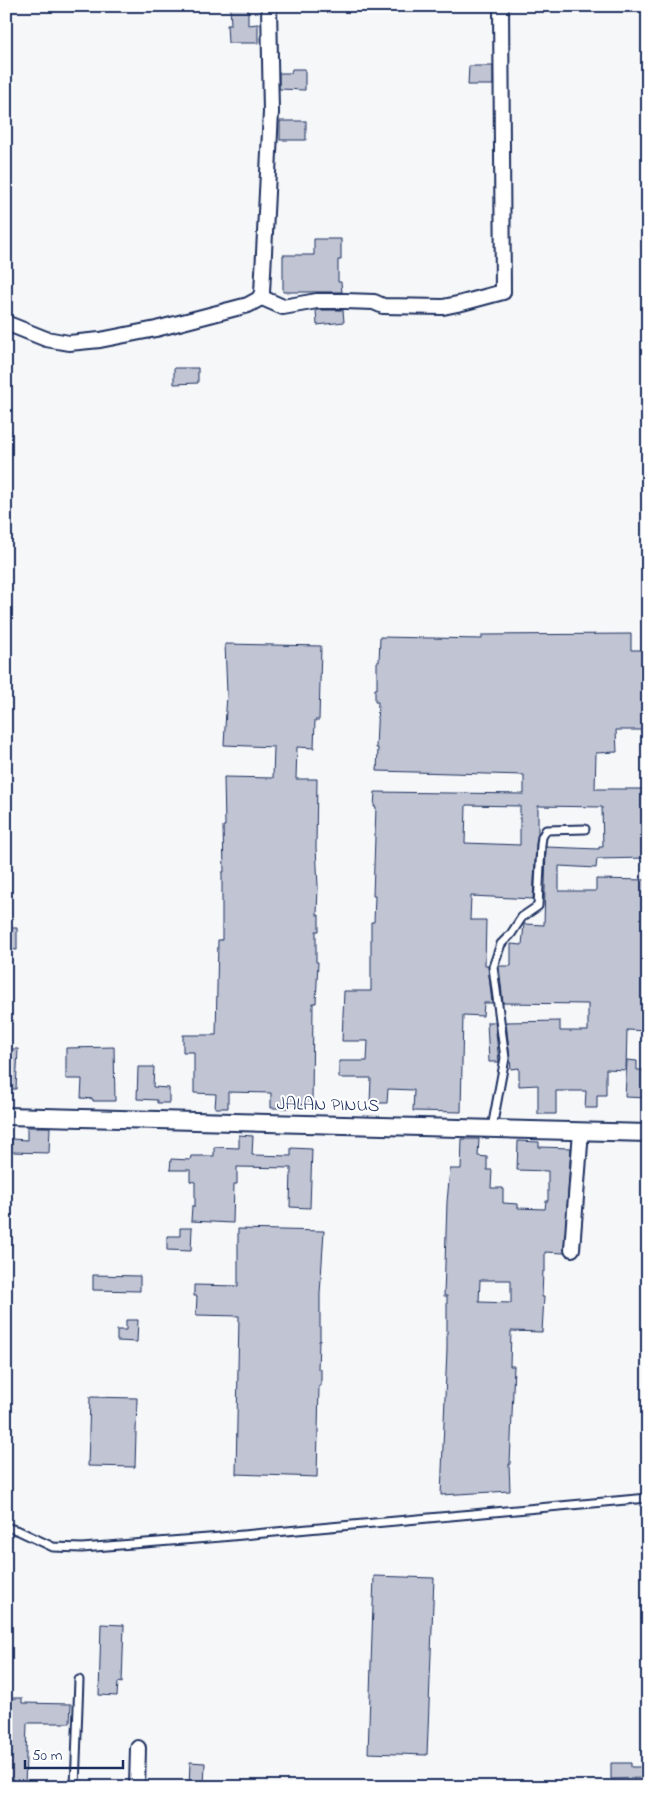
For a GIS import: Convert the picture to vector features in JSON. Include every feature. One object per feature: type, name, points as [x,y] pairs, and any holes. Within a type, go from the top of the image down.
[{"type":"street","points":[[6,323],[46,339],[69,343],[100,340],[156,330],[248,305],[260,296],[271,112],[269,6]]},
{"type":"street","points":[[260,296],[283,307],[317,301],[374,302],[383,306],[443,307],[503,292],[500,82],[501,6]]},
{"type":"street","name":"JALAN PINUS","points":[[6,1116],[648,1133]]},
{"type":"street","points":[[572,1250],[581,1131]]},
{"type":"street","points":[[137,1787],[138,1748]]},
{"type":"lane","points":[[492,1128],[505,1058],[493,967],[501,944],[511,934],[522,917],[538,906],[541,845],[542,837],[546,830],[585,829]]},
{"type":"lane","points":[[6,1527],[53,1547],[82,1548],[269,1533],[648,1498]]},
{"type":"lane","points":[[75,1787],[79,1680]]},
{"type":"building","points":[[230,7],[248,7],[248,25],[258,24],[258,43],[228,43],[227,25],[231,25]]},
{"type":"building","points":[[469,66],[493,66],[493,85],[468,85]]},
{"type":"building","points":[[292,69],[305,69],[305,90],[279,89],[279,73],[291,73]]},
{"type":"building","points":[[280,121],[306,121],[306,140],[280,140]]},
{"type":"building","points":[[314,239],[341,239],[341,260],[338,260],[338,282],[341,282],[342,292],[283,292],[283,255],[314,255]]},
{"type":"building","points":[[316,310],[343,310],[344,322],[317,325]]},
{"type":"building","points":[[174,368],[198,368],[198,383],[174,384]]},
{"type":"building","points":[[631,634],[631,650],[646,650],[646,668],[648,668],[648,730],[616,730],[617,752],[596,753],[595,789],[648,789],[648,858],[597,859],[596,868],[559,866],[559,891],[596,891],[596,879],[648,880],[648,1031],[627,1030],[626,1070],[606,1069],[606,1095],[597,1095],[597,1108],[585,1108],[586,1091],[556,1091],[556,1114],[538,1114],[538,1085],[519,1086],[519,1068],[511,1069],[506,1022],[560,1021],[560,1031],[588,1031],[588,1004],[503,1003],[499,966],[511,966],[511,944],[522,945],[524,924],[544,925],[546,847],[599,849],[599,847],[603,847],[602,807],[538,806],[533,899],[471,896],[470,920],[486,920],[485,965],[488,965],[492,1003],[484,1003],[483,1016],[463,1015],[461,1112],[413,1111],[414,1090],[388,1089],[387,1103],[370,1103],[371,1078],[339,1078],[339,1061],[367,1061],[368,1041],[342,1041],[344,991],[371,991],[371,922],[374,922],[375,896],[373,896],[375,792],[524,794],[524,775],[377,771],[378,702],[375,702],[375,689],[377,689],[377,662],[379,662],[380,637],[482,639],[482,635]],"holes":[[[466,805],[520,806],[520,845],[465,843]]]},
{"type":"building","points":[[225,644],[321,646],[319,720],[315,720],[314,748],[297,747],[296,779],[317,779],[316,847],[319,931],[316,931],[316,962],[318,962],[316,1003],[313,1003],[312,1105],[290,1104],[290,1108],[271,1108],[271,1093],[228,1092],[228,1108],[215,1108],[216,1094],[194,1093],[194,1052],[183,1052],[183,1035],[216,1035],[218,940],[222,940],[223,826],[225,826],[224,777],[273,778],[274,747],[224,745],[227,693]]},
{"type":"building","points":[[6,928],[17,928],[17,950],[6,949]]},
{"type":"building","points":[[487,1022],[495,1022],[499,1062],[489,1062]]},
{"type":"building","points":[[114,1047],[115,1101],[93,1101],[93,1099],[81,1098],[82,1079],[66,1079],[66,1048]]},
{"type":"building","points":[[6,1049],[18,1049],[16,1089],[6,1089]]},
{"type":"building","points":[[627,1060],[637,1061],[637,1070],[648,1070],[648,1098],[625,1097]]},
{"type":"building","points":[[138,1067],[154,1067],[153,1087],[169,1088],[169,1103],[137,1099]]},
{"type":"building","points":[[27,1127],[50,1127],[49,1153],[11,1152],[11,1139],[27,1140]]},
{"type":"building","points":[[239,1135],[253,1136],[252,1155],[291,1156],[291,1148],[312,1149],[310,1208],[290,1207],[291,1168],[237,1167],[237,1184],[234,1184],[233,1223],[191,1221],[192,1206],[195,1206],[195,1182],[190,1181],[190,1170],[170,1170],[171,1159],[190,1160],[191,1156],[214,1156],[214,1147],[239,1148]]},
{"type":"building","points":[[462,1139],[479,1139],[478,1156],[487,1157],[487,1170],[492,1170],[491,1188],[503,1188],[503,1203],[518,1204],[518,1208],[545,1209],[546,1201],[548,1201],[548,1171],[517,1170],[518,1141],[539,1142],[539,1147],[571,1148],[564,1253],[545,1252],[542,1332],[511,1331],[510,1366],[514,1366],[509,1464],[510,1491],[441,1495],[447,1349],[447,1296],[444,1296],[447,1202],[450,1169],[461,1169]],"holes":[[[480,1280],[511,1280],[511,1303],[479,1302]]]},
{"type":"building","points":[[180,1228],[192,1228],[191,1251],[167,1250],[167,1236],[180,1236]]},
{"type":"building","points":[[238,1229],[324,1231],[320,1294],[318,1369],[321,1369],[321,1386],[319,1386],[317,1477],[236,1474],[239,1316],[196,1315],[197,1296],[194,1296],[194,1285],[238,1286]]},
{"type":"building","points":[[93,1275],[140,1276],[140,1291],[93,1290]]},
{"type":"building","points":[[126,1320],[138,1320],[137,1342],[117,1341],[117,1330],[126,1330]]},
{"type":"building","points":[[90,1397],[137,1398],[135,1467],[88,1466]]},
{"type":"building","points":[[374,1576],[434,1578],[427,1755],[368,1753]]},
{"type":"building","points":[[101,1624],[124,1625],[122,1683],[118,1682],[117,1696],[99,1695]]},
{"type":"building","points":[[10,1698],[22,1698],[22,1703],[71,1704],[70,1723],[27,1723],[25,1787],[6,1787],[6,1739],[8,1739]]},
{"type":"building","points":[[190,1762],[205,1763],[204,1787],[189,1787]]},
{"type":"building","points":[[611,1763],[631,1763],[631,1767],[648,1767],[648,1778],[611,1779]]}]
